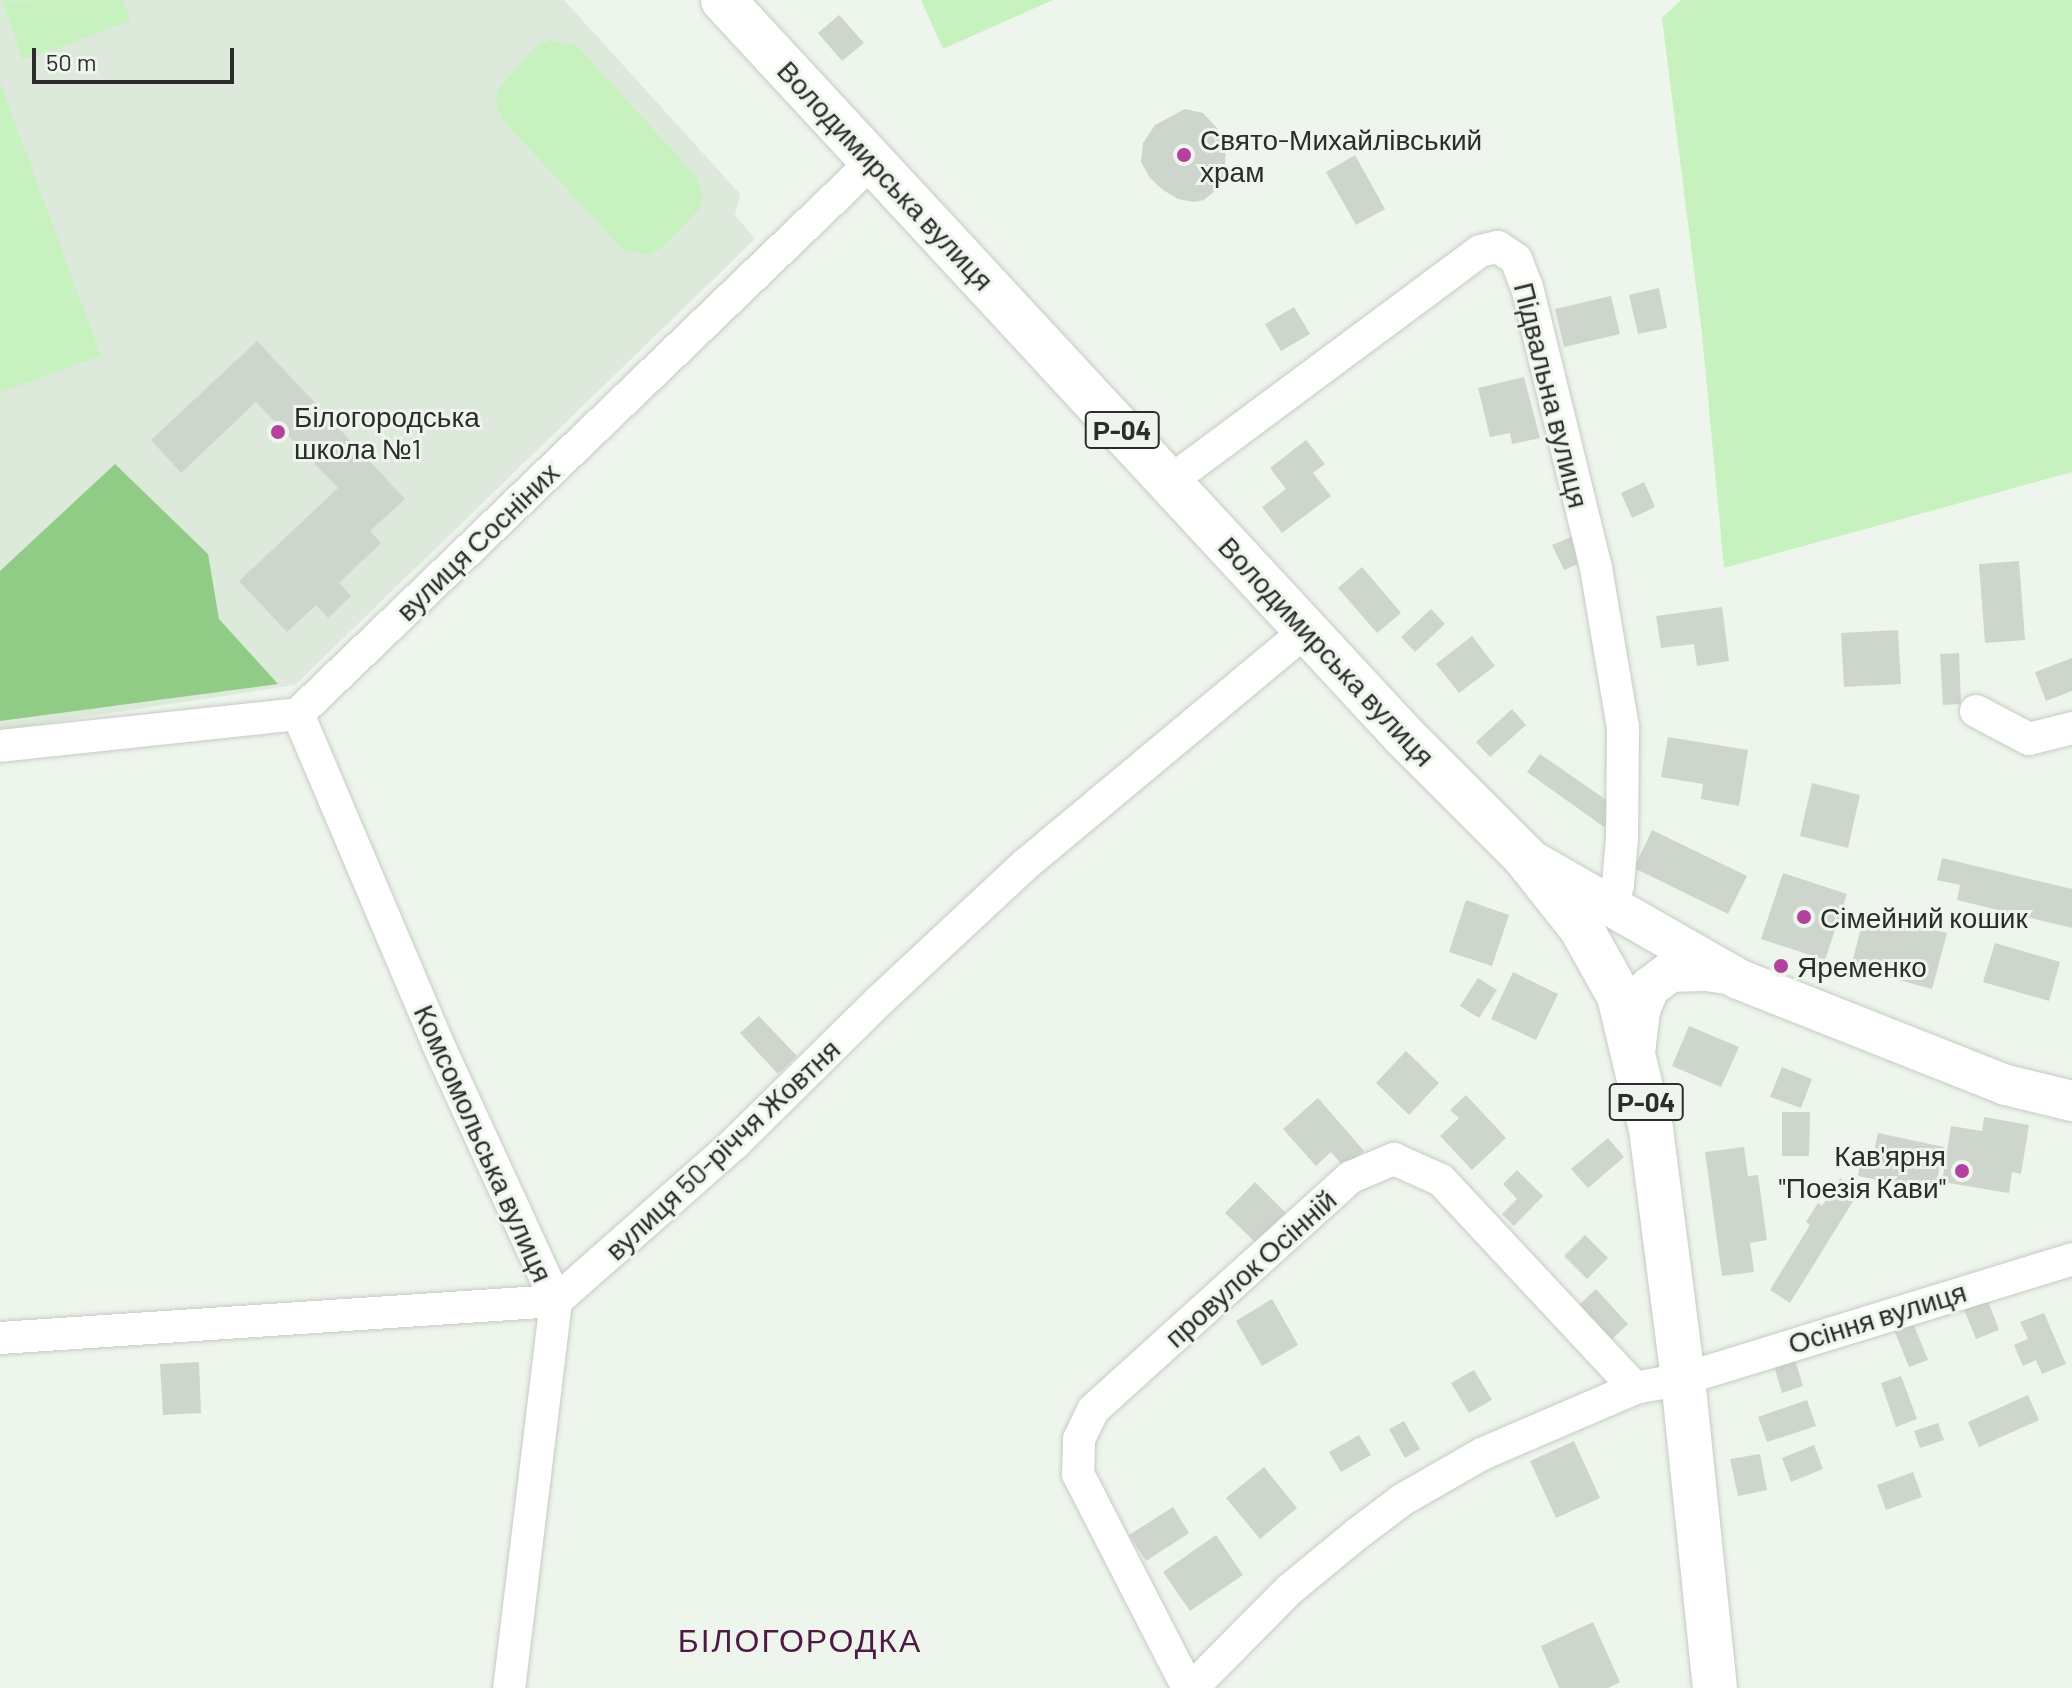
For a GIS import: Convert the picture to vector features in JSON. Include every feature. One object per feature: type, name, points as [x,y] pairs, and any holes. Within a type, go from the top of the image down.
[{"type":"main road","name":"Володимирська вулиця","points":[[723,0],[1405,737],[1524,856]]},
{"type":"main road","name":"Р-04","points":[[1524,856],[1581,928],[1619,996],[1635,1053],[1651,1129],[1683,1379],[1715,1688]]},
{"type":"street","name":"вулиця Сосніних","points":[[298,714],[873,161]]},
{"type":"street","name":"Підвальна вулиця","points":[[1169,482],[1480,251],[1498,247],[1516,259],[1527,287],[1596,568],[1623,727],[1622,838],[1618,885],[1612,907]]},
{"type":"street","name":"вулиця 50-річчя Жовтня","points":[[556,1301],[735,1143],[879,1001],[1026,864],[1307,630]]},
{"type":"street","points":[[1976,711],[2029,739],[2072,728]]},
{"type":"street","points":[[0,746],[298,714]]},
{"type":"street","name":"Комсомольська вулиця","points":[[298,714],[438,1044],[556,1301],[509,1688]]},
{"type":"street","name":"Володимирська вулиця","points":[[1524,856],[1731,975],[2006,1085],[2072,1101]]},
{"type":"street","points":[[1635,1053],[1640,1010],[1650,987],[1670,972],[1707,971],[1731,975]]},
{"type":"street","name":"провулок Осінній","points":[[1190,1688],[1078,1474],[1079,1439],[1093,1410],[1351,1177],[1394,1159],[1441,1180],[1635,1388]]},
{"type":"street","name":"Осіння вулиця","points":[[1190,1688],[1289,1590],[1402,1500],[1533,1429],[1635,1388],[1683,1379],[1801,1339],[2072,1259]]},
{"type":"street","points":[[0,1338],[556,1301]]},
{"type":"shaded area","name":"Білогородська школа №1","points":[[0,0],[564,0],[740,194],[735,215],[755,239],[295,685],[0,730]]},
{"type":"green space","points":[[123,0],[131,21],[23,60],[2,1]]},
{"type":"green space","points":[[921,0],[1053,0],[943,49]]},
{"type":"green space","points":[[1681,0],[2072,0],[2072,472],[1724,568],[1702,334],[1662,18]]},
{"type":"green space","points":[[551,40],[577,46],[697,177],[702,192],[700,208],[662,248],[648,255],[623,250],[503,120],[496,103],[498,89],[535,47]]},
{"type":"green space","points":[[0,82],[101,356],[0,392]]},
{"type":"green space","points":[[115,464],[208,554],[219,619],[278,684],[0,721],[0,571]]},
{"type":"building","points":[[839,15],[864,43],[842,61],[818,33]]},
{"type":"building","name":"Свято-Михайлівський храм","points":[[1185,109],[1203,113],[1217,128],[1226,147],[1224,177],[1216,190],[1204,200],[1194,202],[1178,199],[1163,190],[1150,178],[1141,162],[1143,143],[1155,125]]},
{"type":"building","points":[[1355,155],[1385,209],[1356,225],[1326,172]]},
{"type":"building","points":[[1659,288],[1667,328],[1638,334],[1629,295]]},
{"type":"building","points":[[1611,296],[1620,334],[1564,347],[1555,309]]},
{"type":"building","points":[[1294,307],[1310,334],[1281,351],[1265,324]]},
{"type":"building","points":[[257,341],[405,499],[370,531],[381,543],[339,583],[351,596],[328,618],[316,605],[287,632],[239,581],[338,488],[256,402],[181,473],[151,440]]},
{"type":"building","points":[[1524,377],[1540,438],[1512,444],[1510,433],[1490,437],[1478,388]]},
{"type":"building","points":[[1306,440],[1325,464],[1313,473],[1331,496],[1282,533],[1262,507],[1286,489],[1270,468]]},
{"type":"building","points":[[1644,482],[1655,507],[1632,518],[1621,493]]},
{"type":"building","points":[[1576,535],[1587,560],[1564,570],[1552,545]]},
{"type":"building","points":[[2019,561],[2025,640],[1985,643],[1979,564]]},
{"type":"building","points":[[1362,567],[1401,613],[1377,633],[1338,588]]},
{"type":"building","points":[[1722,607],[1729,661],[1697,666],[1694,644],[1661,648],[1656,616]]},
{"type":"building","points":[[1431,609],[1445,624],[1415,652],[1401,637]]},
{"type":"building","points":[[1898,630],[1901,684],[1844,687],[1841,633]]},
{"type":"building","points":[[1472,636],[1495,666],[1459,693],[1436,664]]},
{"type":"building","points":[[1959,653],[1961,704],[1943,705],[1940,654]]},
{"type":"building","points":[[2072,658],[2072,691],[2046,701],[2035,672]]},
{"type":"building","points":[[1512,709],[1526,725],[1490,757],[1476,742]]},
{"type":"building","points":[[1668,737],[1748,750],[1739,806],[1701,799],[1703,784],[1661,777]]},
{"type":"building","points":[[1540,754],[1618,808],[1604,827],[1527,772]]},
{"type":"building","points":[[1812,783],[1860,795],[1848,848],[1800,836]]},
{"type":"building","points":[[1652,830],[1747,876],[1728,914],[1634,868]]},
{"type":"building","points":[[1942,858],[2072,889],[2072,928],[1957,900],[1960,885],[1937,880]]},
{"type":"building","name":"Сімейний кошик","points":[[1783,873],[1847,894],[1825,960],[1761,939]]},
{"type":"building","points":[[1466,900],[1509,915],[1492,966],[1449,952]]},
{"type":"building","points":[[1865,912],[1947,933],[1932,989],[1851,967]]},
{"type":"building","points":[[1995,943],[2060,962],[2049,1001],[1983,982]]},
{"type":"building","points":[[1513,972],[1558,994],[1536,1040],[1491,1019]]},
{"type":"building","points":[[1478,978],[1497,990],[1479,1018],[1460,1006]]},
{"type":"building","points":[[759,1016],[797,1056],[778,1074],[740,1033]]},
{"type":"building","points":[[1689,1026],[1739,1047],[1721,1087],[1672,1066]]},
{"type":"building","points":[[1406,1051],[1439,1083],[1409,1115],[1376,1083]]},
{"type":"building","points":[[1782,1067],[1812,1079],[1801,1108],[1770,1097]]},
{"type":"building","points":[[1466,1095],[1506,1138],[1472,1170],[1440,1136],[1459,1118],[1450,1110]]},
{"type":"building","points":[[1318,1098],[1364,1151],[1345,1168],[1331,1152],[1316,1166],[1283,1129]]},
{"type":"building","points":[[1782,1112],[1810,1112],[1809,1156],[1782,1156]]},
{"type":"building","points":[[1984,1117],[2029,1125],[2021,1174],[2012,1172],[2009,1193],[1942,1182],[1951,1126],[1982,1131]]},
{"type":"building","points":[[1878,1133],[1944,1147],[1935,1192],[1858,1176],[1861,1158],[1872,1160]]},
{"type":"building","points":[[1608,1138],[1624,1157],[1588,1188],[1571,1169]]},
{"type":"building","points":[[1744,1147],[1748,1176],[1758,1175],[1767,1240],[1750,1243],[1754,1272],[1722,1276],[1705,1152]]},
{"type":"building","points":[[1517,1170],[1543,1196],[1514,1226],[1502,1214],[1517,1199],[1503,1184]]},
{"type":"building","points":[[1840,1178],[1860,1190],[1790,1303],[1770,1290],[1810,1225],[1806,1222],[1818,1203],[1822,1206]]},
{"type":"building","points":[[1255,1182],[1286,1213],[1256,1243],[1225,1213]]},
{"type":"building","points":[[1585,1235],[1608,1258],[1587,1279],[1564,1256]]},
{"type":"building","points":[[1596,1289],[1628,1324],[1611,1340],[1579,1305]]},
{"type":"building","points":[[1985,1293],[1999,1330],[1976,1339],[1961,1302]]},
{"type":"building","points":[[1272,1299],[1298,1345],[1262,1366],[1236,1321]]},
{"type":"building","points":[[2044,1313],[2066,1364],[2042,1374],[2036,1360],[2023,1366],[2014,1345],[2028,1339],[2020,1322]]},
{"type":"building","points":[[1913,1323],[1928,1360],[1909,1367],[1894,1330]]},
{"type":"building","points":[[1795,1360],[1803,1386],[1782,1393],[1774,1366]]},
{"type":"building","points":[[199,1362],[201,1413],[163,1415],[160,1364]]},
{"type":"building","points":[[1474,1370],[1492,1400],[1469,1413],[1451,1383]]},
{"type":"building","points":[[1901,1376],[1917,1419],[1896,1427],[1881,1383]]},
{"type":"building","points":[[2028,1395],[2039,1420],[1979,1447],[1968,1422]]},
{"type":"building","points":[[1807,1400],[1816,1426],[1767,1442],[1758,1417]]},
{"type":"building","points":[[1404,1421],[1420,1449],[1405,1458],[1389,1429]]},
{"type":"building","points":[[1938,1423],[1944,1440],[1920,1448],[1914,1431]]},
{"type":"building","points":[[1359,1435],[1371,1455],[1341,1472],[1329,1452]]},
{"type":"building","points":[[1574,1441],[1600,1498],[1556,1518],[1530,1461]]},
{"type":"building","points":[[1814,1445],[1823,1469],[1791,1482],[1782,1458]]},
{"type":"building","points":[[1760,1454],[1767,1490],[1738,1496],[1730,1459]]},
{"type":"building","points":[[1264,1467],[1297,1508],[1260,1539],[1226,1498]]},
{"type":"building","points":[[1913,1472],[1922,1497],[1886,1510],[1877,1485]]},
{"type":"building","points":[[1173,1507],[1189,1533],[1146,1561],[1129,1535]]},
{"type":"building","points":[[1216,1535],[1243,1575],[1190,1611],[1163,1572]]},
{"type":"building","points":[[1593,1622],[1620,1682],[1608,1688],[1559,1688],[1541,1646]]},
{"type":"place","name":"Свято-Михайлівський храм","points":[[1184,155]]},
{"type":"place","name":"Білогородська школа №1","points":[[278,432]]},
{"type":"place","name":"Сімейний кошик","points":[[1804,917]]},
{"type":"place","name":"Яременко","points":[[1781,966]]},
{"type":"place","name":"Кав'ярня \"Поезія Кави\"","points":[[1962,1171]]},
{"type":"district","name":"БІЛОГОРОДКА","points":[[800,1639]]}]
